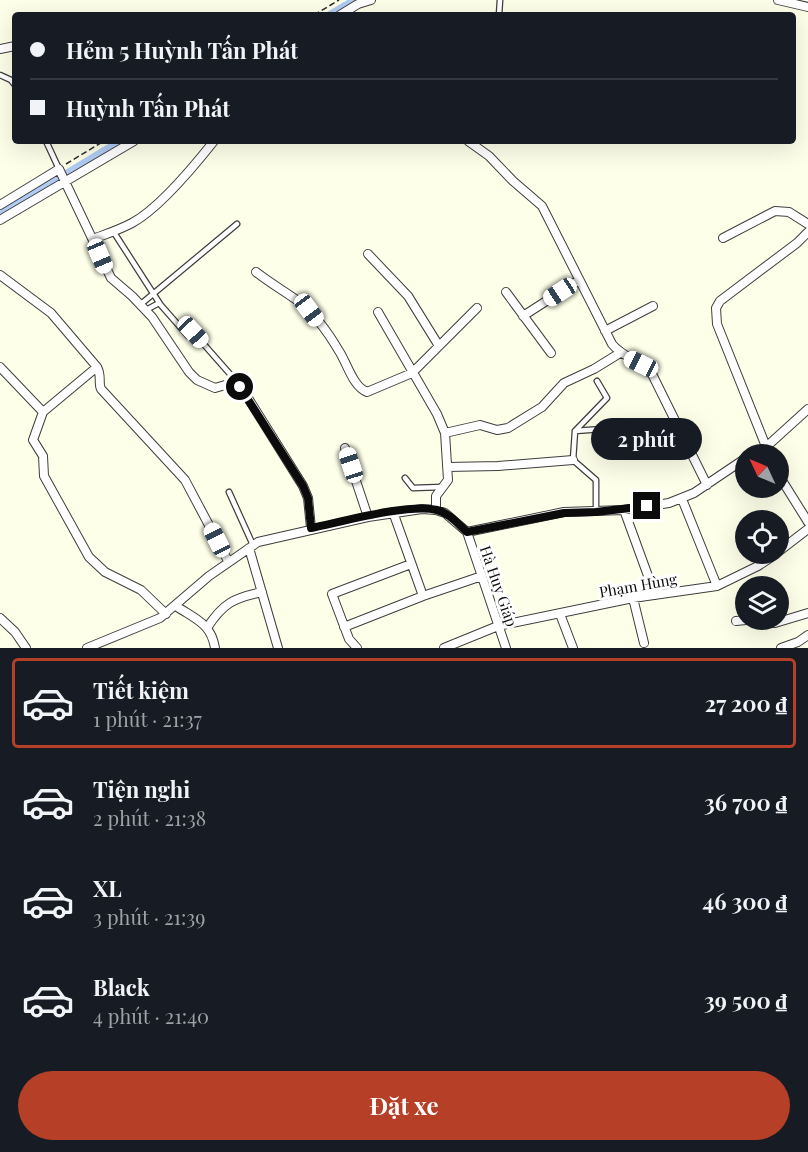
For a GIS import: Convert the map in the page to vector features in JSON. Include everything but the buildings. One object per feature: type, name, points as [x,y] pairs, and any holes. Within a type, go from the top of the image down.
[{"type":"street","points":[[345,12],[371,0]]},
{"type":"street","points":[[778,0],[808,6]]},
{"type":"street","points":[[0,205],[128,144]]},
{"type":"street","points":[[93,239],[131,223],[147,212],[197,162],[212,144]]},
{"type":"street","points":[[472,144],[489,156],[513,182],[542,206],[612,344],[620,353],[641,364],[652,374],[707,485]]},
{"type":"street","points":[[0,220],[62,177]]},
{"type":"street","points":[[62,177],[107,272],[143,307],[189,372],[197,380],[215,388],[232,383],[240,387],[303,486],[308,498],[311,528]]},
{"type":"street","points":[[723,238],[775,211],[789,212],[808,224]]},
{"type":"street","points":[[764,444],[717,324],[716,308],[728,294],[786,252],[808,232]]},
{"type":"street","points":[[368,254],[408,296],[439,346]]},
{"type":"street","points":[[256,272],[309,310],[364,391],[412,373],[477,308]]},
{"type":"street","points":[[0,275],[51,313],[97,367],[101,374],[100,387],[185,480],[228,561]]},
{"type":"street","points":[[523,316],[579,280]]},
{"type":"street","points":[[506,292],[551,353]]},
{"type":"street","points":[[605,331],[653,306]]},
{"type":"street","points":[[378,312],[437,414],[445,433],[448,480],[436,496],[436,510]]},
{"type":"street","points":[[445,433],[480,425],[497,430],[508,428],[542,407],[564,383],[594,369],[620,353]]},
{"type":"street","points":[[0,367],[43,412]]},
{"type":"street","points":[[97,367],[43,412],[33,440],[43,456],[44,477],[89,557],[105,572],[141,590],[166,614]]},
{"type":"street","points":[[774,444],[808,409]]},
{"type":"street","points":[[345,448],[368,517]]},
{"type":"street","points":[[447,467],[498,466],[573,460]]},
{"type":"street","points":[[87,648],[151,623],[166,614],[228,561],[268,538],[422,508],[436,510],[450,516],[467,532],[564,513],[624,510],[682,499],[735,466]]},
{"type":"street","points":[[789,492],[808,522]]},
{"type":"street","points":[[682,499],[717,586]]},
{"type":"street","points":[[624,510],[655,595]]},
{"type":"street","points":[[393,512],[423,596]]},
{"type":"street","name":"Phạm Hùng","points":[[789,544],[808,529]]},
{"type":"street","name":"Hà Huy Giáp","points":[[467,532],[506,648]]},
{"type":"street","points":[[251,546],[278,648]]},
{"type":"street","points":[[357,648],[349,639],[332,594],[411,564]]},
{"type":"street","name":"Phạm Hùng","points":[[444,648],[498,626],[633,598],[717,586],[760,564]]},
{"type":"street","points":[[344,627],[482,576]]},
{"type":"street","points":[[207,628],[224,606],[242,596],[262,592]]},
{"type":"street","points":[[633,598],[644,643]]},
{"type":"street","points":[[176,606],[207,628],[213,636],[214,648]]},
{"type":"street","points":[[789,618],[808,613]]},
{"type":"street","points":[[560,614],[573,648]]},
{"type":"street","points":[[0,618],[11,627],[26,648]]},
{"type":"street","points":[[781,648],[798,642],[808,635]]},
{"type":"lane","points":[[47,144],[62,177]]},
{"type":"lane","points":[[143,307],[154,293],[237,224]]},
{"type":"lane","points":[[113,231],[161,306],[188,336],[193,332],[222,363],[240,387]]},
{"type":"lane","points":[[143,307],[159,303],[161,306]]},
{"type":"lane","points":[[596,512],[596,480],[573,460],[575,431],[607,398],[597,381]]},
{"type":"lane","points":[[575,431],[629,427]]},
{"type":"lane","points":[[405,478],[413,488],[442,487]]},
{"type":"lane","points":[[230,492],[251,546]]},
{"type":"path","points":[[319,12],[339,0]]},
{"type":"path","points":[[62,177],[100,144]]},
{"type":"waterway","points":[[335,12],[355,0]]},
{"type":"waterway","points":[[0,214],[116,144]]},
{"type":"route","points":[[240,387],[303,486],[308,498],[311,528],[422,508],[445,513],[467,532],[564,513],[624,510],[647,506]]}]
